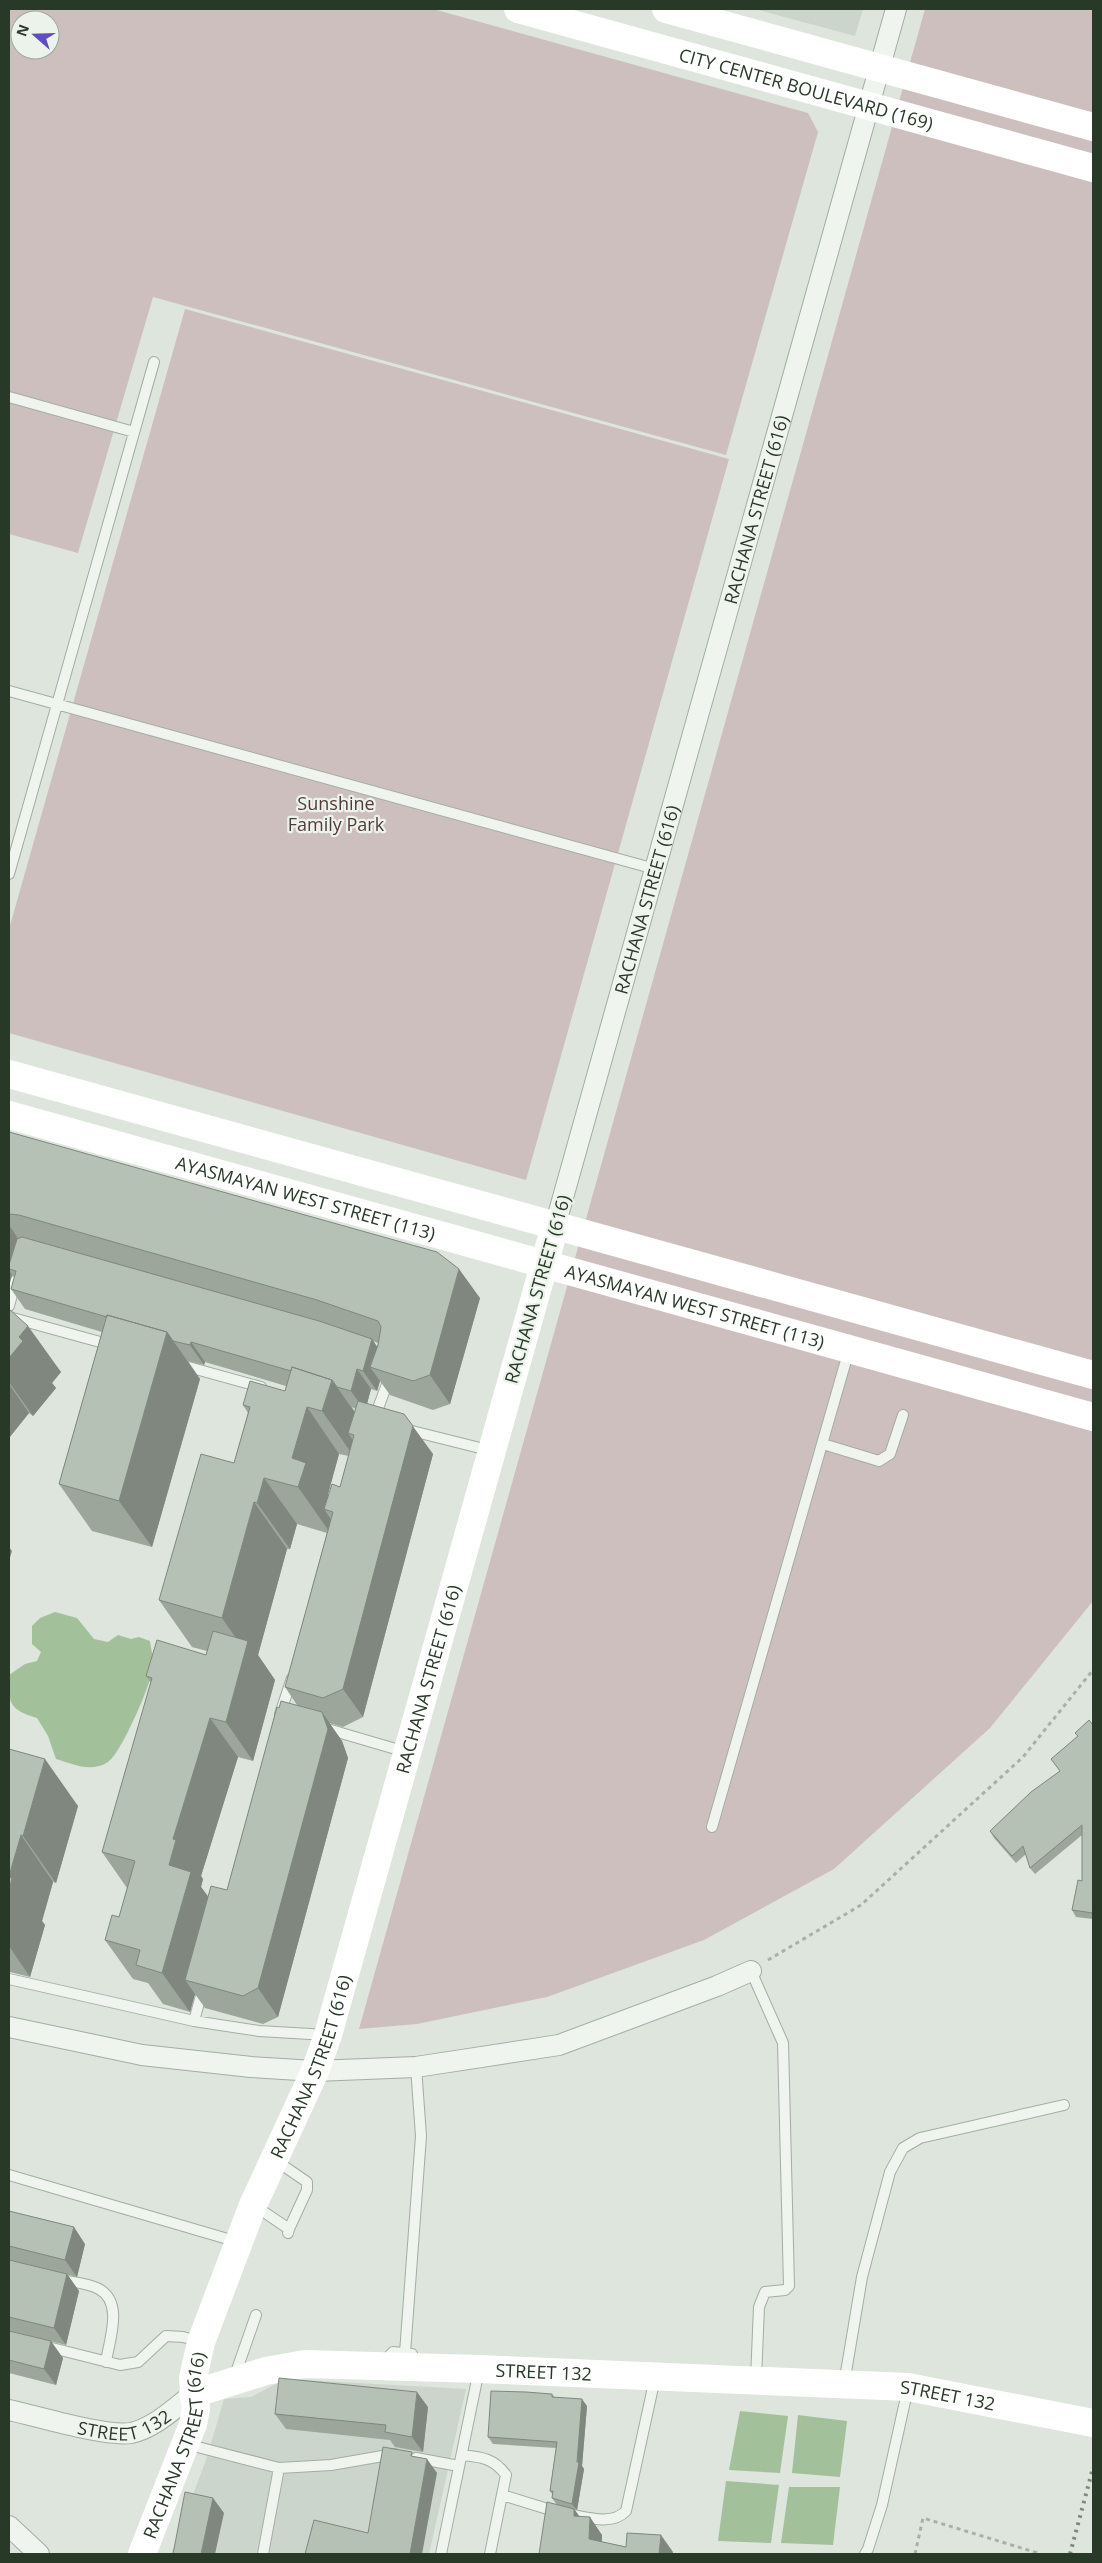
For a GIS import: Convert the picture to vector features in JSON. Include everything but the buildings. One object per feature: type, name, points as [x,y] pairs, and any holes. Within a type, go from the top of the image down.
[{"type":"street","name":"CITY CENTER BOULEVARD (169)","points":[[518,9],[1093,168]]},
{"type":"street","points":[[666,9],[1093,127]]},
{"type":"street","name":"RACHANA STREET (616)","points":[[142,2554],[186,2444],[196,2409],[194,2378],[201,2342],[254,2205],[315,2071],[328,2035],[896,9]]},
{"type":"street","points":[[9,1074],[1093,1376]]},
{"type":"street","points":[[129,1149],[140,1111]]},
{"type":"street","name":"AYASMAYAN WEST STREET (113)","points":[[9,1115],[1093,1418]]},
{"type":"street","points":[[849,1350],[860,1311]]},
{"type":"street","points":[[9,2028],[142,2055],[250,2067],[315,2071],[416,2066],[559,2045],[717,1986],[751,1971]]},
{"type":"street","name":"STREET 132","points":[[9,2410],[109,2432],[130,2433],[151,2425],[194,2394],[266,2371],[305,2364],[405,2362],[479,2369],[908,2387],[1093,2423]]},
{"type":"street","points":[[9,2526],[39,2554]]},
{"type":"lane","points":[[9,874],[154,362]]},
{"type":"lane","points":[[9,397],[134,432]]},
{"type":"lane","points":[[9,691],[655,869]]},
{"type":"lane","points":[[9,1306],[20,1271]]},
{"type":"lane","points":[[9,1316],[123,1348]]},
{"type":"lane","points":[[712,1827],[849,1350]]},
{"type":"lane","points":[[170,1362],[275,1391]]},
{"type":"lane","points":[[392,1364],[377,1424],[492,1452]]},
{"type":"lane","points":[[823,1444],[879,1461],[890,1454],[903,1415]]},
{"type":"lane","points":[[282,1720],[295,1668]]},
{"type":"lane","points":[[316,1726],[408,1752]]},
{"type":"lane","points":[[751,1971],[783,2043],[789,2286],[785,2290],[765,2292],[762,2298],[759,2307],[756,2380]]},
{"type":"lane","points":[[9,1979],[194,2021],[259,2031],[328,2035]]},
{"type":"lane","points":[[194,2021],[206,1979]]},
{"type":"lane","points":[[405,2362],[421,2136],[416,2066]]},
{"type":"lane","points":[[844,2384],[862,2277],[890,2172],[903,2148],[920,2138],[1064,2105]]},
{"type":"lane","points":[[254,2205],[288,2232],[307,2190],[307,2182],[274,2160]]},
{"type":"lane","points":[[9,2175],[239,2242]]},
{"type":"lane","points":[[54,2278],[99,2289],[111,2299],[114,2312],[106,2362]]},
{"type":"lane","points":[[232,2382],[256,2315]]},
{"type":"lane","points":[[35,2344],[120,2365],[138,2362],[166,2336],[183,2337],[201,2342]]},
{"type":"lane","points":[[441,2554],[479,2369]]},
{"type":"lane","points":[[502,2495],[553,2515],[603,2520],[620,2518],[626,2511],[655,2376]]},
{"type":"lane","points":[[865,2554],[868,2550],[882,2505],[908,2387]]},
{"type":"lane","points":[[186,2444],[279,2468],[331,2465],[393,2454],[459,2466]]},
{"type":"lane","points":[[462,2455],[487,2458],[500,2466],[506,2475],[490,2554]]},
{"type":"lane","points":[[263,2554],[279,2468]]},
{"type":"path","points":[[751,1971],[861,1905],[1023,1757],[1093,1670]]},
{"type":"path","points":[[915,2554],[923,2518],[1041,2554]]},
{"type":"shaded area","points":[[755,9],[863,9],[855,36]]},
{"type":"shaded area","points":[[55,1612],[77,1618],[94,1639],[108,1642],[118,1635],[131,1639],[139,1637],[150,1641],[153,1668],[135,1718],[114,1756],[108,1762],[95,1767],[82,1767],[56,1759],[48,1736],[37,1718],[20,1712],[15,1708],[10,1699],[9,1675],[25,1664],[37,1661],[41,1652],[32,1644],[32,1626],[40,1618]]},
{"type":"shaded area","points":[[285,2379],[466,2389],[429,2554],[171,2554],[207,2457],[224,2399],[251,2397]]},
{"type":"shaded area","points":[[740,2411],[788,2416],[780,2473],[729,2470]]},
{"type":"shaded area","points":[[798,2415],[847,2421],[840,2477],[792,2473]]},
{"type":"shaded area","points":[[726,2481],[779,2485],[771,2543],[718,2541]]},
{"type":"shaded area","points":[[789,2487],[840,2487],[833,2545],[781,2543]]},
{"type":"green space","points":[[9,9],[433,9],[808,113],[818,132],[726,455],[153,297],[78,553],[9,534]]},
{"type":"green space","points":[[925,9],[1093,9],[1093,1601],[990,1728],[834,1869],[704,1940],[547,1997],[417,2024],[359,2029]]},
{"type":"green space","name":"Sunshine Family Park","points":[[185,309],[729,459],[526,1180],[9,1033],[9,929]]},
{"type":"railway","points":[[1070,2554],[1093,2468]]}]
